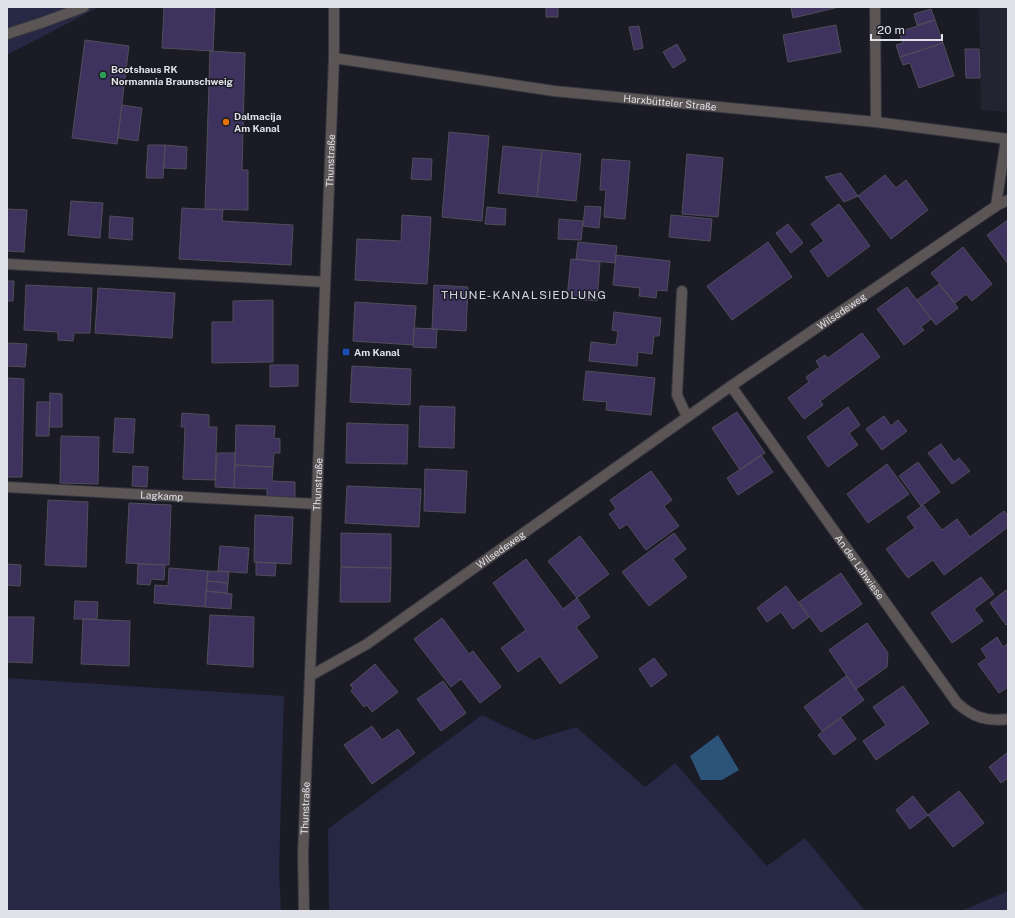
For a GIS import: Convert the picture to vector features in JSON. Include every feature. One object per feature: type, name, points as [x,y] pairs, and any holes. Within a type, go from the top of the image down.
[{"type":"street","points":[[7,34],[84,7]]},
{"type":"street","name":"Thunstraße","points":[[304,911],[303,854],[324,282],[334,58],[334,7]]},
{"type":"street","points":[[875,7],[876,122]]},
{"type":"street","name":"Harxbütteler Straße","points":[[334,58],[554,91],[876,122],[1007,139]]},
{"type":"street","points":[[996,206],[1007,139]]},
{"type":"street","name":"Wilsedeweg","points":[[310,676],[367,644],[731,386],[996,206],[1008,200]]},
{"type":"street","points":[[7,264],[324,282]]},
{"type":"street","points":[[682,290],[677,395],[687,417]]},
{"type":"street","name":"An der Lahwiese","points":[[731,386],[957,703],[967,712],[979,718],[990,720],[1008,719]]},
{"type":"street","name":"Lagkamp","points":[[7,487],[316,504]]},
{"type":"shaded area","points":[[7,7],[99,7],[7,55]]},
{"type":"shaded area","points":[[979,7],[1008,7],[1008,112],[981,110]]},
{"type":"shaded area","points":[[7,678],[284,696],[279,871],[281,911],[7,911]]},
{"type":"shaded area","points":[[482,715],[534,740],[576,727],[645,787],[675,763],[767,866],[805,838],[865,911],[329,911],[328,829]]},
{"type":"shaded area","points":[[718,735],[739,770],[722,780],[701,780],[690,756]]},
{"type":"shaded area","points":[[1008,891],[1008,911],[961,911]]},
{"type":"building","points":[[164,7],[215,7],[213,51],[162,48]]},
{"type":"building","points":[[546,7],[558,7],[558,17],[546,17]]},
{"type":"building","points":[[791,7],[839,7],[793,18]]},
{"type":"building","points":[[931,9],[935,20],[917,25],[914,14]]},
{"type":"building","points":[[935,20],[943,43],[900,57],[896,45],[903,43],[899,32]]},
{"type":"building","points":[[836,25],[841,52],[788,62],[783,35]]},
{"type":"building","points":[[639,26],[643,48],[634,50],[629,27]]},
{"type":"building","name":"Bootshaus RK Normannia Braunschweig","points":[[85,40],[129,46],[117,144],[72,138]]},
{"type":"building","points":[[943,43],[954,76],[919,88],[910,63],[903,65],[900,57]]},
{"type":"building","points":[[677,44],[686,60],[673,68],[663,52]]},
{"type":"building","points":[[965,49],[979,49],[980,78],[966,78]]},
{"type":"building","name":"Dalmacija Am Kanal","points":[[210,51],[245,53],[242,170],[248,170],[248,210],[205,209]]},
{"type":"building","points":[[122,105],[142,108],[138,141],[118,138]]},
{"type":"building","points":[[449,132],[489,136],[482,221],[442,217]]},
{"type":"building","points":[[148,145],[165,145],[163,178],[146,178]]},
{"type":"building","points":[[165,145],[187,147],[186,169],[164,168]]},
{"type":"building","points":[[503,146],[542,150],[537,197],[498,193]]},
{"type":"building","points":[[542,150],[581,154],[576,201],[537,197]]},
{"type":"building","points":[[687,154],[723,158],[718,217],[682,214]]},
{"type":"building","points":[[413,158],[432,159],[431,180],[411,179]]},
{"type":"building","points":[[602,159],[630,161],[625,219],[604,217],[606,190],[600,190]]},
{"type":"building","points":[[841,173],[858,196],[844,202],[825,177]]},
{"type":"building","points":[[885,175],[896,188],[906,180],[928,210],[891,239],[858,196]]},
{"type":"building","points":[[71,201],[103,203],[100,238],[68,235]]},
{"type":"building","points":[[839,204],[870,246],[828,277],[810,251],[824,241],[811,224]]},
{"type":"building","points":[[585,206],[601,207],[599,228],[583,226]]},
{"type":"building","points":[[487,207],[506,209],[505,225],[485,224]]},
{"type":"building","points":[[182,208],[223,210],[222,221],[293,225],[291,265],[179,259]]},
{"type":"building","points":[[7,209],[27,210],[24,252],[7,251]]},
{"type":"building","points":[[402,215],[431,217],[427,284],[355,280],[357,239],[401,241]]},
{"type":"building","points":[[671,215],[712,219],[710,241],[669,237]]},
{"type":"building","points":[[110,216],[133,218],[132,240],[109,238]]},
{"type":"building","points":[[559,219],[583,221],[581,240],[558,239]]},
{"type":"building","points":[[1008,220],[1008,264],[987,235]]},
{"type":"building","points":[[788,224],[803,243],[791,253],[776,233]]},
{"type":"building","points":[[578,242],[617,246],[615,263],[576,259]]},
{"type":"building","points":[[768,242],[792,277],[732,320],[707,286]]},
{"type":"building","points":[[963,247],[992,284],[972,301],[966,294],[955,303],[931,273]]},
{"type":"building","points":[[616,255],[670,261],[667,291],[657,290],[656,298],[639,296],[640,288],[613,285]]},
{"type":"building","points":[[571,259],[600,262],[597,301],[567,298]]},
{"type":"building","points":[[7,281],[14,281],[13,301],[7,301]]},
{"type":"building","points":[[939,284],[958,308],[936,325],[917,300]]},
{"type":"building","points":[[26,285],[92,288],[90,333],[74,333],[73,341],[58,340],[58,332],[24,330]]},
{"type":"building","points":[[434,285],[468,287],[466,331],[432,329]]},
{"type":"building","points":[[907,287],[931,319],[921,327],[924,330],[904,345],[877,309]]},
{"type":"building","points":[[98,288],[175,293],[172,338],[95,333]]},
{"type":"building","points":[[273,300],[273,362],[212,363],[212,322],[233,322],[233,301]]},
{"type":"building","points":[[355,302],[416,306],[413,345],[353,341]]},
{"type":"building","points":[[614,312],[661,318],[659,336],[654,336],[652,354],[638,352],[637,366],[589,361],[591,342],[616,345],[618,331],[612,330]]},
{"type":"building","points":[[414,328],[437,329],[436,348],[413,347]]},
{"type":"building","points":[[862,333],[880,357],[820,401],[823,405],[804,419],[788,398],[809,382],[806,377],[820,367],[816,361],[825,355],[828,358]]},
{"type":"building","points":[[7,343],[27,344],[25,367],[7,366]]},
{"type":"building","points":[[270,365],[298,365],[298,386],[270,387]]},
{"type":"building","points":[[352,366],[411,369],[410,405],[350,402]]},
{"type":"building","points":[[586,371],[655,378],[651,415],[606,410],[607,402],[583,400]]},
{"type":"building","points":[[7,378],[24,379],[22,477],[7,477]]},
{"type":"building","points":[[50,393],[62,394],[62,427],[49,427]]},
{"type":"building","points":[[37,402],[50,402],[49,436],[36,436]]},
{"type":"building","points":[[420,406],[455,407],[454,448],[419,447]]},
{"type":"building","points":[[848,407],[860,425],[849,433],[858,445],[828,467],[807,437]]},
{"type":"building","points":[[737,412],[765,453],[740,470],[712,428]]},
{"type":"building","points":[[182,413],[209,415],[209,427],[217,427],[215,480],[183,479],[185,427],[181,427]]},
{"type":"building","points":[[884,416],[891,426],[898,420],[907,431],[882,450],[866,429]]},
{"type":"building","points":[[115,418],[135,419],[133,453],[113,452]]},
{"type":"building","points":[[347,423],[408,425],[407,464],[346,463]]},
{"type":"building","points":[[236,425],[275,426],[274,438],[280,439],[280,453],[274,453],[273,467],[235,465]]},
{"type":"building","points":[[61,436],[99,437],[98,484],[60,483]]},
{"type":"building","points":[[941,444],[954,462],[959,458],[970,471],[952,484],[928,453]]},
{"type":"building","points":[[217,453],[235,453],[234,488],[215,487]]},
{"type":"building","points":[[761,455],[773,472],[738,495],[727,478]]},
{"type":"building","points":[[918,462],[940,492],[921,506],[899,476]]},
{"type":"building","points":[[887,464],[909,494],[868,523],[847,494]]},
{"type":"building","points":[[235,465],[273,467],[272,481],[295,482],[295,498],[267,497],[267,489],[234,488]]},
{"type":"building","points":[[133,466],[148,467],[147,487],[132,486]]},
{"type":"building","points":[[425,469],[467,471],[465,513],[424,511]]},
{"type":"building","points":[[651,471],[672,500],[664,506],[679,526],[646,550],[627,524],[620,529],[609,514],[616,509],[610,500]]},
{"type":"building","points":[[347,486],[421,489],[419,527],[345,523]]},
{"type":"building","points":[[48,500],[88,502],[86,567],[45,565]]},
{"type":"building","points":[[129,503],[171,505],[169,565],[126,563]]},
{"type":"building","points":[[923,505],[942,530],[957,519],[970,537],[1004,511],[1008,516],[1008,527],[944,575],[933,560],[908,578],[886,549],[915,528],[907,517]]},
{"type":"building","points":[[255,515],[293,517],[291,564],[254,562]]},
{"type":"building","points":[[341,533],[391,534],[391,568],[341,567]]},
{"type":"building","points":[[674,533],[686,549],[673,559],[687,577],[649,606],[622,572]]},
{"type":"building","points":[[580,536],[609,574],[577,598],[548,561]]},
{"type":"building","points":[[220,546],[249,548],[247,573],[218,571]]},
{"type":"building","points":[[526,559],[563,609],[577,598],[590,617],[576,627],[598,657],[560,684],[540,656],[518,672],[501,648],[526,630],[493,583]]},
{"type":"building","points":[[256,562],[276,563],[275,576],[256,575]]},
{"type":"building","points":[[7,564],[21,565],[20,586],[7,585]]},
{"type":"building","points":[[138,564],[165,565],[164,580],[151,579],[150,585],[137,584]]},
{"type":"building","points":[[341,567],[391,568],[390,602],[340,602]]},
{"type":"building","points":[[169,568],[208,571],[205,607],[154,603],[155,585],[168,586]]},
{"type":"building","points":[[208,571],[229,572],[228,583],[207,581]]},
{"type":"building","points":[[841,573],[862,604],[821,632],[799,602]]},
{"type":"building","points":[[981,577],[994,594],[974,609],[983,621],[952,643],[931,613]]},
{"type":"building","points":[[207,581],[228,583],[227,593],[206,591]]},
{"type":"building","points":[[786,586],[809,617],[793,629],[781,612],[767,622],[757,608]]},
{"type":"building","points":[[1006,590],[1008,593],[1008,623],[1006,625],[990,603]]},
{"type":"building","points":[[206,591],[232,594],[231,609],[205,607]]},
{"type":"building","points":[[75,601],[98,602],[97,619],[74,619]]},
{"type":"building","points":[[210,615],[254,617],[253,667],[207,664]]},
{"type":"building","points":[[7,617],[34,617],[32,663],[7,662]]},
{"type":"building","points":[[442,618],[469,654],[473,651],[501,687],[480,703],[461,679],[451,687],[414,639]]},
{"type":"building","points":[[83,619],[130,621],[129,666],[81,664]]},
{"type":"building","points":[[867,623],[888,653],[887,667],[856,689],[829,650]]},
{"type":"building","points":[[997,637],[1003,647],[1008,643],[1008,687],[999,693],[978,664],[987,658],[981,649]]},
{"type":"building","points":[[654,658],[667,675],[651,687],[639,669]]},
{"type":"building","points":[[375,664],[398,692],[372,712],[367,705],[364,707],[351,691],[353,688],[350,685]]},
{"type":"building","points":[[846,676],[864,700],[822,731],[804,707]]},
{"type":"building","points":[[443,681],[466,713],[441,731],[417,699]]},
{"type":"building","points":[[903,686],[929,723],[876,760],[863,741],[886,725],[873,707]]},
{"type":"building","points":[[841,718],[856,739],[834,755],[818,735]]},
{"type":"building","points":[[372,726],[382,740],[398,729],[415,753],[372,784],[344,745]]},
{"type":"building","points":[[1008,752],[1008,780],[1007,779],[1001,783],[989,767]]},
{"type":"building","points":[[959,791],[984,823],[953,847],[928,815]]},
{"type":"building","points":[[913,796],[928,815],[910,829],[896,810]]},
{"type":"place","name":"Bootshaus RK Normannia Braunschweig","points":[[103,75]]},
{"type":"place","name":"Dalmacija Am Kanal","points":[[226,122]]},
{"type":"place","name":"Am Kanal","points":[[346,352]]},
{"type":"district","name":"THUNE-KANALSIEDLUNG","points":[[524,295]]}]
